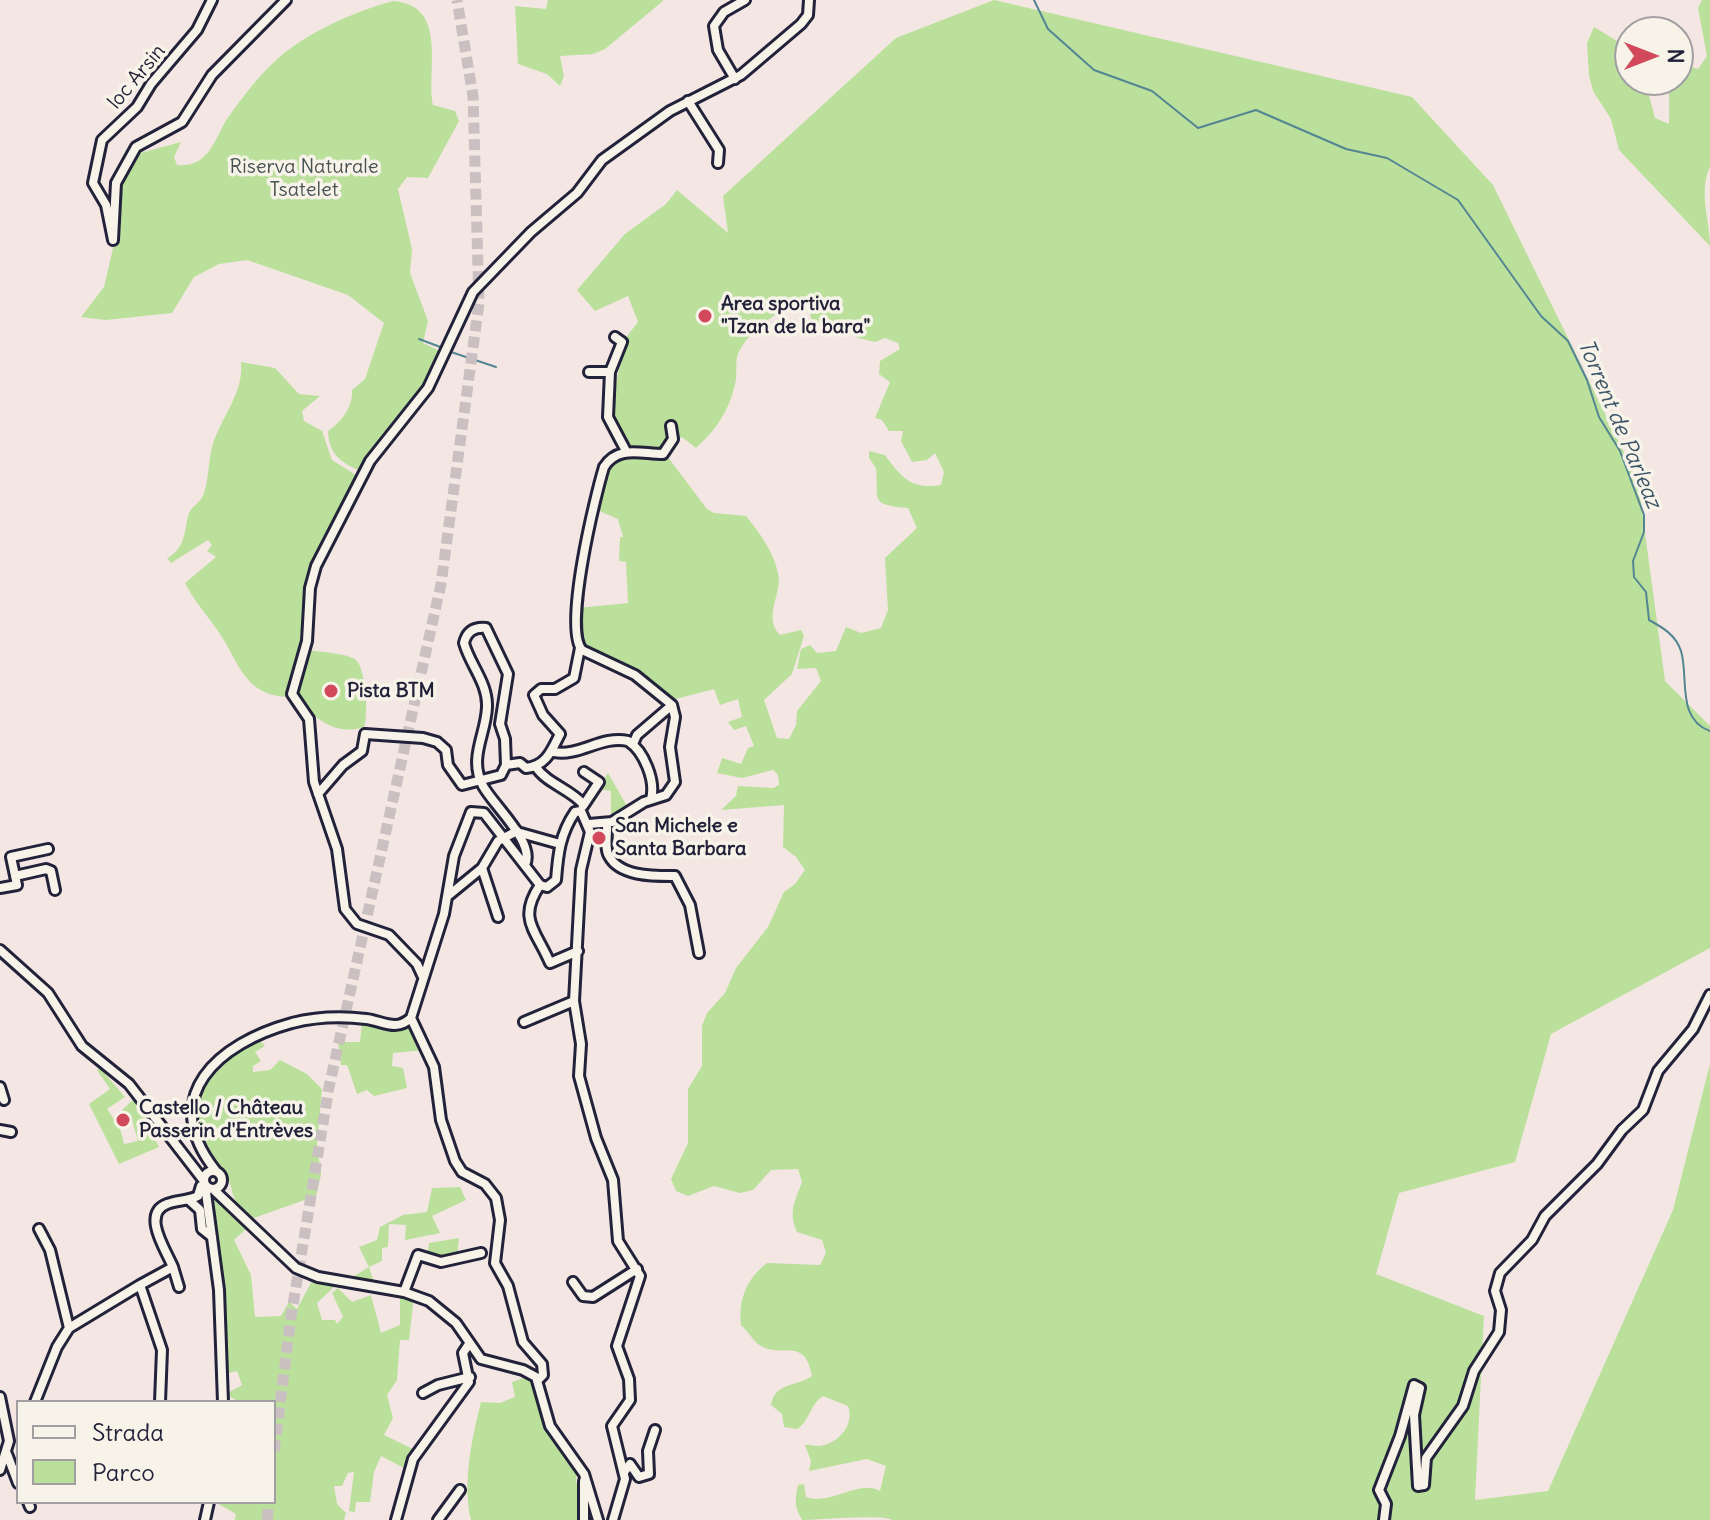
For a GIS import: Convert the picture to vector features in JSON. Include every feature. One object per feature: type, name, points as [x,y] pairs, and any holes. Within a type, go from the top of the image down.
[{"type":"street","name":"loc Arsin","points":[[212,0],[197,30],[151,84],[137,107],[100,143],[93,183],[106,205],[113,240],[116,183],[136,147],[182,122],[212,75],[286,0]]},
{"type":"street","points":[[733,80],[718,50],[714,26],[724,12],[745,0]]},
{"type":"street","points":[[423,977],[417,964],[395,941],[382,931],[357,924],[345,909],[337,849],[312,767],[309,719],[294,700],[293,688],[307,641],[310,588],[316,566],[363,474],[382,444],[428,388],[459,317],[478,286],[577,193],[602,160],[688,101],[733,80],[801,24],[808,15],[809,0]]},
{"type":"street","points":[[688,101],[719,150],[718,163]]},
{"type":"street","points":[[615,337],[622,342],[610,372],[608,417],[626,451]]},
{"type":"street","points":[[589,372],[610,372]]},
{"type":"street","points":[[506,765],[520,763],[526,768],[536,767],[554,752],[560,732],[543,715],[534,695],[541,689],[555,689],[574,678],[580,648],[576,639],[575,617],[601,477],[609,459],[626,451],[663,454],[673,439],[671,426]]},
{"type":"street","points":[[318,794],[343,765],[362,751],[365,734],[437,742],[446,750],[448,765],[462,785],[481,783],[501,775],[506,765],[505,739],[500,724],[506,665],[486,628],[474,629],[467,634],[464,643],[487,699],[486,721],[476,749],[481,783],[517,831],[527,851],[525,865]]},
{"type":"street","points":[[580,648],[635,675],[672,705],[675,717],[670,747],[675,782],[666,795],[651,799],[607,823],[589,824]]},
{"type":"street","points":[[633,744],[637,735],[672,705]]},
{"type":"street","points":[[554,752],[566,753],[613,739],[633,744],[652,781],[651,799]]},
{"type":"street","points":[[536,767],[582,807],[589,824],[580,879],[574,1001],[581,1044],[579,1076],[596,1138],[613,1180],[618,1241],[637,1269],[639,1279],[617,1346],[629,1379],[630,1400],[612,1426],[625,1471],[622,1495],[613,1520]]},
{"type":"street","points":[[538,1380],[543,1375],[542,1364],[523,1342],[508,1286],[495,1263],[500,1220],[496,1198],[485,1184],[462,1172],[455,1161],[441,1120],[434,1067],[411,1018],[448,896],[454,856],[471,812],[482,812],[540,885],[550,886],[556,880],[560,844],[569,820],[599,782],[584,772]]},
{"type":"street","points":[[607,823],[607,852],[615,863],[633,872],[675,876],[690,905],[699,953]]},
{"type":"street","points":[[448,896],[482,868],[495,845],[517,831],[560,844]]},
{"type":"street","points":[[0,888],[17,885],[11,857],[48,849]]},
{"type":"street","points":[[482,868],[498,917]]},
{"type":"street","points":[[15,876],[46,869],[51,871],[55,890]]},
{"type":"street","points":[[540,885],[528,906],[527,917],[550,963],[578,951]]},
{"type":"street","points":[[0,950],[48,993],[82,1046],[129,1084],[193,1169],[208,1180],[279,1254],[305,1273],[332,1281],[404,1292],[441,1309],[456,1323],[481,1359],[523,1370],[538,1380],[550,1426],[584,1474],[598,1520]]},
{"type":"street","points":[[1384,1520],[1386,1504],[1379,1490],[1392,1460],[1414,1385],[1420,1388],[1413,1437],[1418,1486],[1424,1485],[1426,1458],[1463,1406],[1474,1371],[1499,1332],[1501,1310],[1495,1291],[1500,1273],[1532,1240],[1545,1216],[1597,1164],[1622,1130],[1643,1110],[1658,1071],[1693,1029],[1710,995]]},
{"type":"street","points":[[524,1022],[574,1001]]},
{"type":"street","points":[[223,1400],[221,1327],[206,1202],[208,1162],[196,1136],[193,1101],[201,1076],[216,1062],[260,1035],[299,1022],[364,1018],[399,1025],[411,1018]]},
{"type":"street","points":[[0,1087],[4,1100]]},
{"type":"street","points":[[0,1130],[11,1132]]},
{"type":"street","points":[[208,1180],[222,1183],[227,1200]]},
{"type":"street","points":[[179,1287],[154,1222],[156,1211],[165,1204],[189,1200],[200,1192],[208,1180]]},
{"type":"street","points":[[189,1200],[200,1210],[202,1229],[212,1237]]},
{"type":"street","points":[[39,1229],[50,1250],[69,1328]]},
{"type":"street","points":[[404,1292],[418,1255],[441,1262],[481,1253]]},
{"type":"street","points":[[36,1400],[57,1347],[69,1328],[173,1267]]},
{"type":"street","points":[[573,1282],[583,1296],[593,1297],[637,1269]]},
{"type":"street","points":[[140,1285],[162,1350],[160,1400]]},
{"type":"street","points":[[469,1344],[463,1353],[470,1377]]},
{"type":"street","points":[[423,1393],[438,1385],[470,1377]]},
{"type":"street","points":[[396,1520],[413,1459],[470,1377]]},
{"type":"street","points":[[0,1397],[14,1440],[0,1470]]},
{"type":"street","points":[[0,1422],[5,1434],[3,1452],[7,1454],[16,1478]]},
{"type":"street","points":[[625,1471],[630,1464],[639,1477],[649,1474],[648,1451],[655,1430]]},
{"type":"street","points":[[584,1474],[584,1520]]},
{"type":"street","points":[[438,1520],[460,1490]]},
{"type":"street","points":[[207,1511],[213,1514],[214,1520]]},
{"type":"green space","points":[[548,0],[663,1],[605,49],[593,54],[560,56],[564,76],[560,86],[547,74],[518,64],[515,6],[546,9]]},
{"type":"green space","points":[[994,0],[1412,97],[1493,185],[1638,481],[1665,681],[1710,726],[1710,948],[1551,1034],[1515,1162],[1399,1193],[1376,1274],[1484,1316],[1475,1500],[1548,1491],[1673,1210],[1710,1064],[1710,1520],[892,1520],[864,1517],[802,1520],[799,1515],[796,1503],[798,1485],[804,1484],[806,1497],[816,1499],[863,1488],[880,1491],[886,1466],[867,1459],[809,1471],[811,1461],[805,1445],[819,1446],[833,1442],[847,1426],[848,1406],[823,1396],[801,1426],[797,1429],[784,1427],[782,1414],[771,1405],[773,1398],[782,1389],[812,1376],[808,1363],[797,1352],[767,1349],[758,1344],[741,1325],[745,1290],[767,1263],[820,1265],[826,1253],[822,1240],[797,1232],[794,1225],[794,1207],[802,1182],[798,1169],[771,1170],[753,1190],[740,1193],[714,1186],[688,1196],[676,1191],[671,1179],[688,1143],[688,1089],[702,1066],[702,1026],[707,1013],[725,993],[736,968],[768,927],[784,892],[795,884],[805,870],[796,857],[783,847],[784,805],[721,810],[736,796],[738,786],[773,788],[779,785],[778,775],[773,770],[742,778],[717,773],[722,758],[741,764],[748,748],[754,746],[746,726],[734,730],[728,722],[742,717],[738,699],[720,705],[714,689],[672,700],[579,644],[578,608],[628,603],[626,562],[619,561],[620,537],[623,537],[618,519],[597,510],[610,468],[623,458],[667,456],[707,509],[714,513],[746,516],[773,557],[779,581],[773,613],[775,628],[780,635],[801,630],[804,636],[792,674],[764,700],[777,738],[789,739],[796,725],[797,711],[821,681],[816,668],[797,669],[801,649],[810,645],[817,653],[836,651],[846,627],[861,633],[881,628],[888,610],[885,558],[917,528],[908,508],[887,505],[878,498],[876,468],[869,458],[869,451],[885,455],[896,470],[914,484],[941,485],[944,472],[935,453],[927,460],[912,462],[901,441],[903,431],[889,431],[882,420],[875,418],[890,382],[879,374],[880,361],[900,349],[898,343],[885,338],[875,342],[858,338],[830,323],[813,323],[809,311],[787,307],[759,327],[742,346],[737,357],[734,390],[727,409],[696,448],[682,437],[657,449],[626,445],[610,418],[624,340],[638,322],[628,296],[595,311],[577,290],[625,234],[666,204],[677,190],[728,233],[723,196],[896,38]]},
{"type":"green space","points":[[1702,0],[1710,0],[1710,167],[1705,196],[1710,246],[1619,150],[1611,119],[1593,91],[1587,43],[1594,27],[1614,39],[1614,96],[1649,96],[1655,118],[1669,124],[1669,96],[1694,96],[1694,68],[1698,69],[1707,56],[1698,8]]},
{"type":"green space","name":"Riserva Naturale Tsatelet","points":[[393,1],[411,5],[422,14],[431,41],[433,105],[455,111],[459,121],[428,178],[407,177],[398,189],[412,249],[410,273],[428,321],[423,343],[442,352],[431,378],[360,471],[333,451],[328,431],[346,413],[352,390],[365,379],[384,323],[348,295],[247,260],[219,264],[194,277],[172,313],[106,320],[81,317],[104,287],[114,244],[117,183],[133,155],[181,142],[174,157],[177,165],[197,162],[210,150],[249,89],[286,52],[330,25]]},
{"type":"green space","points":[[241,362],[275,368],[299,394],[320,396],[302,411],[304,421],[322,431],[332,460],[359,477],[317,557],[305,639],[287,697],[272,695],[251,683],[185,583],[216,557],[207,551],[212,545],[208,540],[171,563],[167,558],[180,545],[189,513],[203,496],[212,447],[236,395]]},
{"type":"green space","name":"Pista BTM","points":[[307,650],[340,654],[359,664],[365,692],[364,727],[333,727],[315,716],[294,692]]},
{"type":"green space","points":[[608,773],[628,808],[611,817],[611,791],[597,789]]},
{"type":"green space","points":[[362,1022],[398,1030],[413,1027],[424,1050],[393,1053],[392,1066],[403,1068],[407,1088],[374,1096],[367,1090],[357,1094],[347,1065],[341,1065],[338,1042],[360,1042]]},
{"type":"green space","points":[[259,1039],[265,1046],[255,1052],[261,1061],[253,1066],[253,1072],[270,1070],[280,1060],[307,1074],[322,1089],[317,1144],[321,1175],[316,1196],[251,1219],[238,1205],[228,1177],[210,1149],[197,1111],[198,1094],[205,1079],[236,1051]]},
{"type":"green space","points":[[100,1068],[125,1097],[107,1109],[120,1128],[124,1144],[138,1141],[132,1120],[127,1119],[122,1110],[135,1098],[153,1123],[149,1126],[159,1147],[119,1164],[89,1104],[110,1089],[97,1070]]},
{"type":"green space","points":[[460,1187],[466,1200],[432,1216],[440,1233],[405,1240],[406,1225],[389,1224],[388,1247],[382,1248],[382,1261],[369,1267],[359,1247],[377,1240],[380,1227],[403,1215],[427,1212],[432,1188]]},
{"type":"green space","points":[[214,1194],[247,1228],[234,1240],[251,1275],[255,1317],[281,1316],[289,1302],[297,1309],[313,1279],[334,1287],[317,1303],[322,1320],[335,1320],[337,1324],[343,1317],[332,1293],[338,1288],[352,1302],[371,1295],[381,1333],[400,1325],[400,1294],[414,1296],[409,1340],[400,1340],[397,1380],[387,1395],[393,1418],[384,1435],[415,1450],[406,1469],[381,1456],[374,1472],[370,1502],[356,1502],[355,1512],[349,1511],[354,1472],[348,1473],[342,1486],[334,1486],[337,1504],[346,1513],[344,1520],[235,1520],[236,1514],[218,1504],[276,1504],[276,1400],[236,1400],[226,1394],[242,1385],[237,1371],[225,1374],[210,1201]]},
{"type":"green space","points":[[459,1238],[457,1257],[439,1260],[427,1257],[429,1243]]},
{"type":"green space","points":[[369,1267],[375,1285],[346,1281]]},
{"type":"green space","points":[[530,1376],[548,1427],[577,1469],[576,1482],[582,1493],[581,1520],[471,1520],[468,1476],[481,1402],[500,1403],[515,1397],[512,1382]]},
{"type":"waterway","name":"Torrent de Parleaz","points":[[1034,0],[1048,29],[1094,70],[1152,91],[1198,128],[1256,110],[1346,149],[1387,158],[1458,200],[1541,316],[1568,341],[1587,380],[1599,417],[1620,451],[1644,515],[1644,532],[1633,561],[1634,577],[1646,592],[1649,620],[1668,632],[1679,645],[1688,707],[1699,725],[1710,731]]},
{"type":"waterway","points":[[419,339],[443,348]]},
{"type":"waterway","points":[[448,351],[496,367]]},
{"type":"tunnel","points":[[276,1435],[291,1317],[329,1087],[441,584],[479,303],[473,96],[457,0]]},
{"type":"tunnel","points":[[267,1520],[269,1504]]},
{"type":"place","name":"Area sportiva \"Tzan de la bara\"","points":[[705,316]]},
{"type":"place","name":"Pista BTM","points":[[331,691]]},
{"type":"place","name":"San Michele e Santa Barbara","points":[[599,838]]},
{"type":"place","name":"Castello / Château Passerin d'Entrèves","points":[[123,1120]]}]
